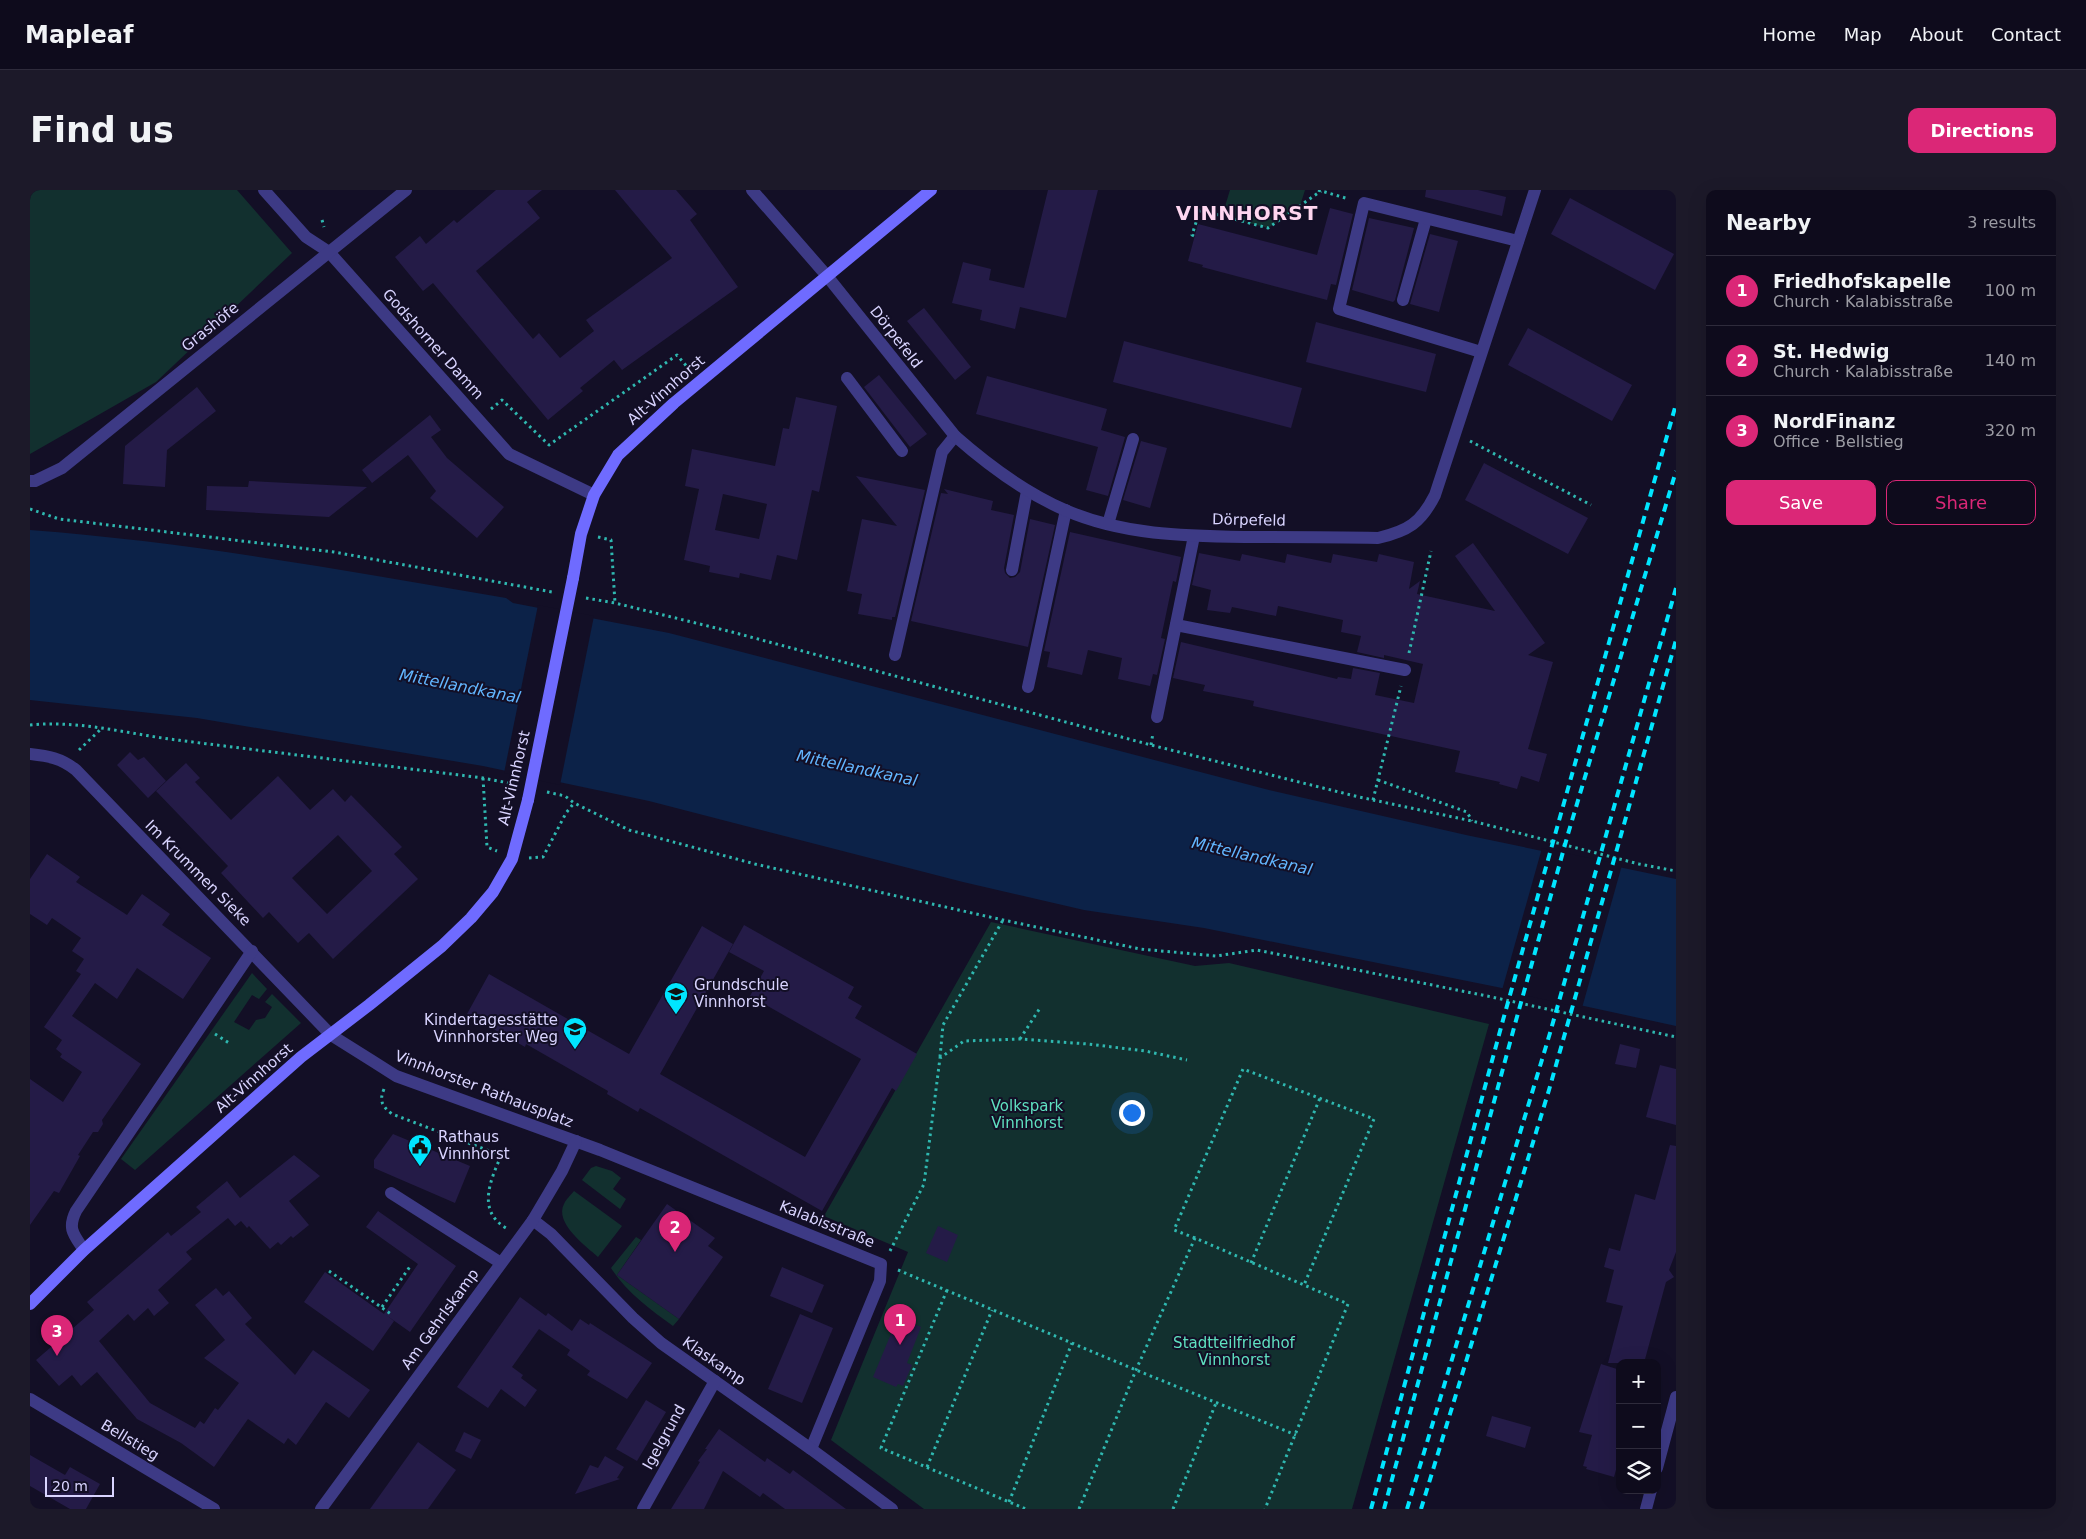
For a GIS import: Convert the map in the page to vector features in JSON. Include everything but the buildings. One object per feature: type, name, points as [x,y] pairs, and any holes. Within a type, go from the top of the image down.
[{"type":"street","name":"Godshorner Damm","points":[[264,190],[306,237],[329,252],[509,454],[594,495]]},
{"type":"street","name":"Dörpefeld","points":[[752,190],[828,276],[955,436],[976,455],[1027,491],[1066,510],[1108,524],[1152,533],[1194,536],[1378,538],[1399,533],[1414,525],[1427,511],[1435,495],[1518,241],[1532,190]]},
{"type":"street","name":"Alt-Vinnhorst","points":[[30,1304],[84,1250],[301,1057],[442,946],[471,918],[493,892],[512,859],[528,800],[581,534],[594,495],[618,455],[646,427],[699,382],[931,190]]},
{"type":"street","name":"Grashöfe","points":[[30,481],[34,481],[62,468],[403,191]]},
{"type":"street","points":[[1481,352],[1339,310],[1364,203],[1518,241]]},
{"type":"street","points":[[1403,300],[1426,219]]},
{"type":"street","points":[[847,378],[902,451]]},
{"type":"street","points":[[895,655],[942,452],[955,436]]},
{"type":"street","points":[[1108,524],[1133,439]]},
{"type":"street","points":[[1012,570],[1027,491]]},
{"type":"street","points":[[1028,687],[1066,510]]},
{"type":"street","points":[[1157,717],[1194,536]]},
{"type":"street","points":[[1176,624],[1405,670]]},
{"type":"street","name":"Im Krummen Sieke","points":[[30,754],[51,756],[67,763],[76,770],[331,1035]]},
{"type":"street","points":[[84,1250],[72,1233],[70,1222],[76,1211],[252,951]]},
{"type":"street","name":"Vinnhorster Rathausplatz","points":[[331,1035],[396,1076],[576,1141]]},
{"type":"street","name":"Kalabisstraße","points":[[576,1141],[881,1264],[880,1281],[811,1449]]},
{"type":"street","name":"Am Gehrlskamp","points":[[321,1509],[533,1220],[562,1171],[576,1141]]},
{"type":"street","points":[[391,1193],[501,1263]]},
{"type":"street","name":"Klaskamp","points":[[533,1220],[551,1234],[633,1318],[662,1343],[892,1509]]},
{"type":"street","name":"Igelgrund","points":[[643,1509],[714,1381]]},
{"type":"street","points":[[1661,1453],[1676,1397]]},
{"type":"street","name":"Bellstieg","points":[[30,1399],[214,1509]]},
{"type":"street","points":[[1646,1509],[1650,1494]]},
{"type":"path","points":[[1194,236],[1192,235],[1200,210],[1268,228],[1320,191],[1364,203]]},
{"type":"path","points":[[479,420],[502,400],[549,445],[677,355],[699,382]]},
{"type":"path","points":[[1455,433],[1591,505]]},
{"type":"path","points":[[30,509],[58,520],[334,552],[556,593]]},
{"type":"path","points":[[611,540],[615,603]]},
{"type":"path","points":[[1373,800],[1405,670],[1431,552]]},
{"type":"path","points":[[586,598],[615,603],[732,632],[1132,740],[1373,800],[1472,822],[1639,864],[1676,871]]},
{"type":"path","points":[[30,725],[55,723],[102,728],[174,740],[483,778],[519,786]]},
{"type":"path","points":[[67,763],[102,728]]},
{"type":"path","points":[[483,778],[487,847]]},
{"type":"path","points":[[1378,780],[1468,812],[1472,822]]},
{"type":"path","points":[[538,790],[565,796],[574,804],[629,830],[755,864],[1003,920],[1140,949],[1216,956],[1257,950],[1488,996],[1676,1037]]},
{"type":"path","points":[[543,857],[566,812],[574,804]]},
{"type":"path","points":[[1003,920],[943,1025],[924,1184],[881,1264],[1296,1435]]},
{"type":"path","points":[[1020,1039],[1040,1008]]},
{"type":"path","points":[[940,1058],[964,1041],[1020,1039],[1088,1044],[1145,1051],[1187,1060]]},
{"type":"path","points":[[1265,1509],[1348,1304],[1174,1230],[1243,1069],[1374,1118],[1304,1285]]},
{"type":"path","points":[[390,1072],[382,1094],[382,1107],[392,1114],[508,1158]]},
{"type":"path","points":[[1251,1262],[1320,1098]]},
{"type":"path","points":[[501,1156],[492,1177],[489,1192],[490,1209],[494,1220],[520,1237]]},
{"type":"path","points":[[1079,1509],[1136,1370],[1194,1238]]},
{"type":"path","points":[[382,1307],[411,1265]]},
{"type":"path","points":[[329,1271],[391,1314]]},
{"type":"path","points":[[946,1290],[881,1448],[1026,1509]]},
{"type":"path","points":[[927,1467],[992,1310]]},
{"type":"path","points":[[1009,1502],[1072,1343]]},
{"type":"path","points":[[1172,1509],[1216,1403]]},
{"type":"green space","points":[[30,190],[237,190],[292,253],[156,382],[30,454]]},
{"type":"green space","points":[[1230,190],[1305,190],[1300,206],[1268,228],[1222,216]]},
{"type":"green space","name":"Stadtteilfriedhof Vinnhorst","points":[[991,922],[1195,966],[1229,963],[1489,1024],[1352,1509],[924,1509],[831,1440],[908,1252],[824,1216]]},
{"type":"green space","points":[[252,973],[267,989],[259,999],[252,995],[234,1022],[249,1030],[256,1020],[265,1018],[272,1007],[265,1002],[272,994],[301,1023],[135,1170],[121,1159]]},
{"type":"green space","points":[[596,1166],[612,1171],[621,1178],[613,1189],[626,1199],[620,1209],[582,1180],[591,1168]]},
{"type":"green space","points":[[574,1191],[622,1226],[598,1257],[579,1240],[563,1219],[562,1211],[564,1204]]},
{"type":"green space","points":[[636,1237],[641,1240],[617,1275],[679,1319],[673,1326],[631,1293],[611,1268]]},
{"type":"water","name":"Mittellandkanal","points":[[30,530],[90,535],[209,550],[506,598],[513,603],[669,633],[1269,790],[1466,835],[1676,879],[1676,1026],[1497,987],[1204,928],[1084,910],[963,882],[649,801],[483,766],[197,718],[30,700]]},
{"type":"pier","points":[[538,605],[594,616],[560,785],[504,773]]},
{"type":"pier","points":[[1542,848],[1622,865],[1582,1008],[1502,990]]},
{"type":"railway","points":[[1371,1509],[1503,1020],[1676,404]]},
{"type":"railway","points":[[1384,1509],[1568,834],[1676,471]]},
{"type":"railway","points":[[1407,1509],[1550,1033],[1676,588]]},
{"type":"railway","points":[[1421,1509],[1549,1090],[1676,640]]},
{"type":"place","name":"Grundschule Vinnhorst","points":[[676,1015]]},
{"type":"place","name":"Kindertagesstätte Vinnhorster Weg","points":[[575,1050]]},
{"type":"place","name":"Rathaus Vinnhorst","points":[[420,1167]]},
{"type":"place","name":"St. Hedwig","points":[[675,1252]]},
{"type":"place","name":"Friedhofskapelle","points":[[900,1345]]},
{"type":"place","name":"NordFinanz","points":[[57,1356]]},
{"type":"district","name":"VINNHORST","points":[[1247,213]]},
{"type":"park label","name":"Volkspark Vinnhorst","points":[[1027,1114]]}]
